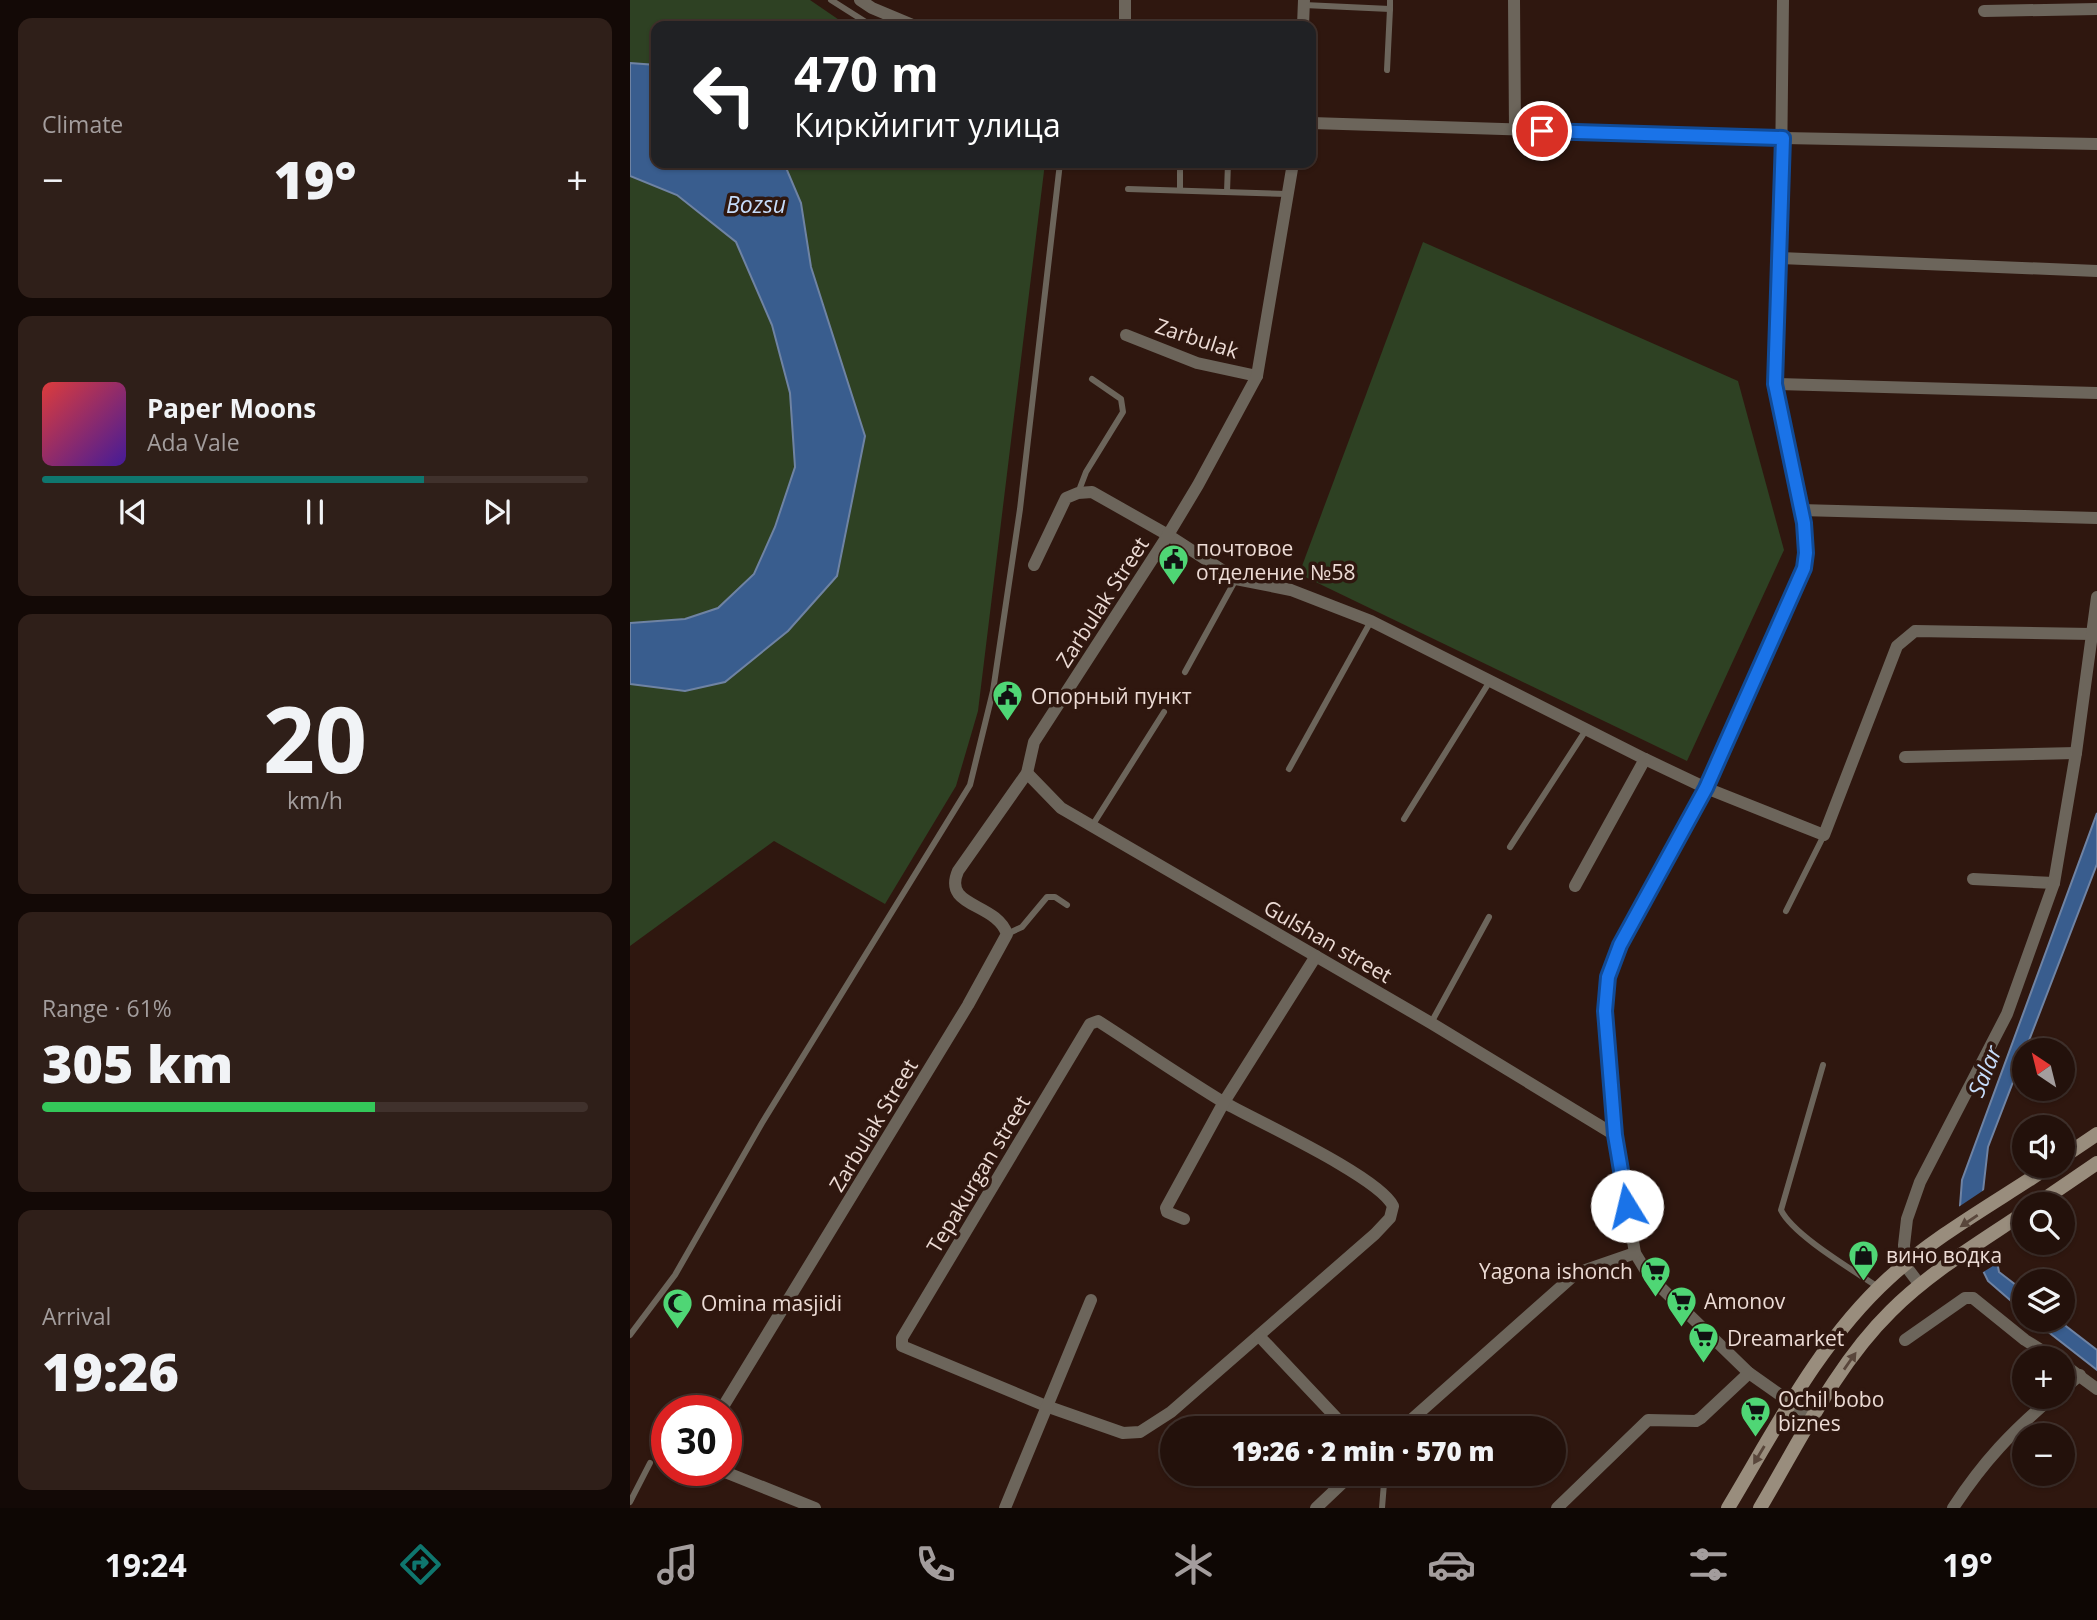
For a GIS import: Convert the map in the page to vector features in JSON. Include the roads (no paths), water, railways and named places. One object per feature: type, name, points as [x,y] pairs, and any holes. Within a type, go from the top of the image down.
[{"type":"main road","points":[[2075,1149],[2097,1134]]},
{"type":"main road","points":[[2054,1192],[2097,1163]]},
{"type":"main road","points":[[1728,1508],[1791,1401],[1835,1338],[1880,1288],[1905,1265],[2033,1178]]},
{"type":"main road","points":[[1760,1508],[1813,1418],[1864,1340],[1892,1309],[1920,1285],[2012,1220]]},
{"type":"street","points":[[860,0],[874,4],[906,21]]},
{"type":"street","points":[[1125,0],[1125,21]]},
{"type":"street","points":[[1514,0],[1515,131]]},
{"type":"street","points":[[1783,0],[1783,138],[1775,384],[1806,538],[1804,568],[1706,788],[1620,945],[1608,977],[1605,1011],[1615,1135],[1634,1253],[1649,1276],[1749,1373],[1813,1418]]},
{"type":"street","points":[[1303,21],[1304,3]]},
{"type":"street","points":[[1984,11],[2097,9]]},
{"type":"street","points":[[1316,123],[1515,131],[2097,144]]},
{"type":"street","name":"Zarbulak Street","points":[[730,1395],[968,1005],[1007,934],[1004,925],[994,915],[961,897],[954,889],[953,882],[1027,773],[1034,742],[1198,485],[1257,376],[1292,168]]},
{"type":"street","points":[[1780,258],[2097,271]]},
{"type":"street","name":"Zarbulak","points":[[1126,335],[1197,363],[1257,376]]},
{"type":"street","points":[[1775,384],[2097,393]]},
{"type":"street","points":[[1034,565],[1066,498],[1077,493],[1092,492],[1168,534],[1236,579],[1291,590],[1371,621],[1706,788],[1824,835],[1897,646],[1915,631],[2092,634]]},
{"type":"street","points":[[1800,510],[2097,518]]},
{"type":"street","points":[[1920,1285],[1905,1265],[1907,1219],[1920,1182],[2007,1014],[2054,883],[2076,754],[2097,597]]},
{"type":"street","points":[[1905,757],[2076,754]]},
{"type":"street","points":[[1575,886],[1645,759]]},
{"type":"street","name":"Gulshan street","points":[[1027,773],[1061,808],[1431,1023],[1615,1135]]},
{"type":"street","points":[[1973,878],[2054,883]]},
{"type":"street","points":[[1184,1219],[1167,1212],[1166,1208],[1224,1102],[1316,956]]},
{"type":"street","name":"Tepakurgan street","points":[[1046,1406],[902,1346],[902,1338],[1090,1024],[1098,1021],[1224,1102]]},
{"type":"street","points":[[1046,1406],[1123,1433],[1140,1432],[1171,1412],[1260,1336],[1376,1234],[1390,1218],[1393,1206],[1389,1198],[1349,1170],[1224,1102]]},
{"type":"street","points":[[1416,1416],[1572,1277],[1634,1253]]},
{"type":"street","points":[[1906,1340],[1965,1298],[1973,1298],[2035,1346]]},
{"type":"street","points":[[1005,1508],[1091,1300]]},
{"type":"street","points":[[1260,1336],[1335,1416]]},
{"type":"street","points":[[2075,1372],[2097,1389]]},
{"type":"street","points":[[1557,1508],[1648,1420],[1701,1419],[1749,1373]]},
{"type":"street","points":[[2075,1379],[2080,1375]]},
{"type":"street","points":[[1952,1508],[1975,1473],[2016,1428],[2039,1409]]},
{"type":"street","points":[[742,1479],[815,1508]]},
{"type":"street","points":[[1316,1508],[1339,1486]]},
{"type":"lane","points":[[831,0],[864,21]]},
{"type":"lane","points":[[1387,71],[1390,0]]},
{"type":"lane","points":[[1304,3],[1390,9]]},
{"type":"lane","points":[[630,1335],[675,1275],[762,1123],[970,785],[993,691],[1020,509],[1059,168]]},
{"type":"lane","points":[[1180,168],[1180,190]]},
{"type":"lane","points":[[1227,192],[1228,168]]},
{"type":"lane","points":[[1128,189],[1287,194]]},
{"type":"lane","points":[[1077,493],[1086,472],[1123,412],[1121,399],[1092,379]]},
{"type":"lane","points":[[1185,672],[1236,579]]},
{"type":"lane","points":[[1289,769],[1371,621]]},
{"type":"lane","points":[[1404,819],[1490,681]]},
{"type":"lane","points":[[1092,826],[1164,712]]},
{"type":"lane","points":[[1510,847],[1586,730]]},
{"type":"lane","points":[[1786,911],[1824,835]]},
{"type":"lane","points":[[1007,934],[1022,927],[1046,897],[1055,897],[1067,905]]},
{"type":"lane","points":[[1431,1023],[1489,917]]},
{"type":"lane","points":[[1824,1065],[1781,1210],[1785,1219],[1812,1241],[1880,1288]]},
{"type":"lane","points":[[630,1502],[650,1463]]},
{"type":"lane","points":[[1382,1508],[1384,1486]]},
{"type":"water","name":"Bozsu","points":[[630,63],[651,65],[651,168],[786,168],[801,203],[811,267],[865,436],[837,576],[788,631],[725,682],[685,691],[630,684],[630,623],[685,619],[718,608],[754,574],[775,527],[795,467],[790,393],[772,325],[736,242],[677,195],[630,176]]},
{"type":"water","name":"Salar","points":[[2097,813],[2097,864],[2030,1038],[2014,1038]]},
{"type":"water","name":"Salar","points":[[2012,1044],[2012,1085],[1988,1147],[1983,1191],[1999,1272],[2012,1282],[2012,1302],[1988,1281],[1971,1246],[1960,1206],[1962,1180]]},
{"type":"water","points":[[2048,1332],[2074,1332],[2097,1350],[2097,1370],[2075,1353],[2075,1346],[2066,1346]]},
{"type":"place","name":"почтовое отделение №58","points":[[1173,587]]},
{"type":"place","name":"Опорный пункт","points":[[1008,723]]},
{"type":"place","name":"вино водка","points":[[1863,1282]]},
{"type":"place","name":"Yagona ishonch","points":[[1656,1298]]},
{"type":"place","name":"Amonov","points":[[1681,1328]]},
{"type":"place","name":"Omina masjidi","points":[[678,1330]]},
{"type":"place","name":"Dreamarket","points":[[1704,1365]]},
{"type":"place","name":"Ochil bobo biznes","points":[[1755,1438]]}]
